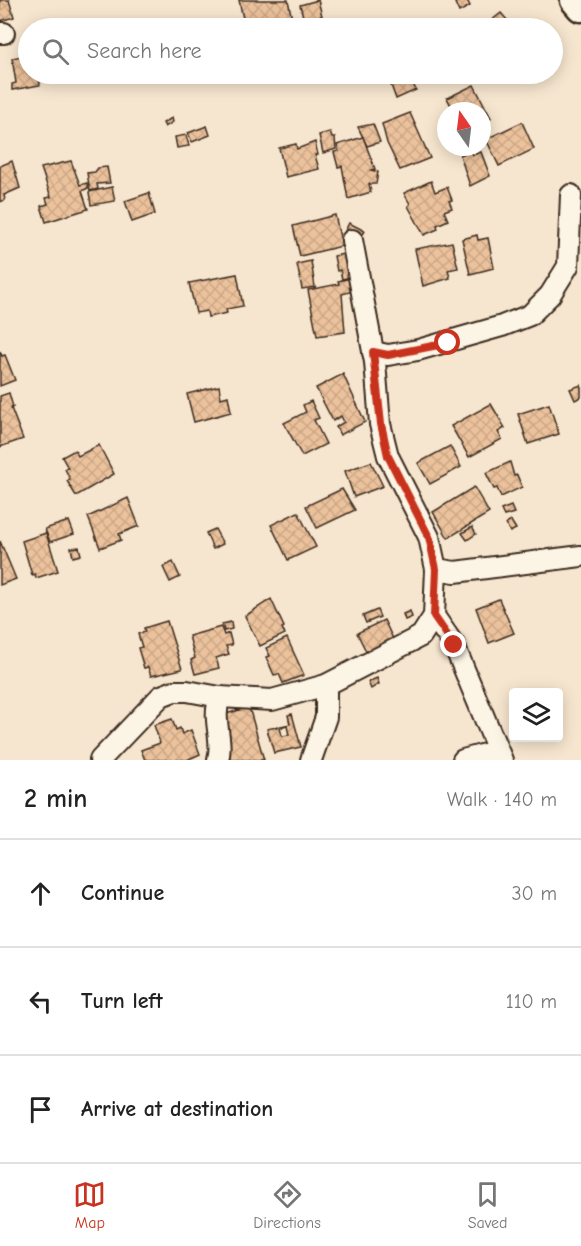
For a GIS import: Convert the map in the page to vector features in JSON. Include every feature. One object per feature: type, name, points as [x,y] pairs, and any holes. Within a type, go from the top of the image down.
[{"type":"main road","points":[[575,0],[581,8]]},
{"type":"street","points":[[373,352],[388,355],[418,350],[502,326],[530,315],[550,295],[568,266],[572,195]]},
{"type":"street","points":[[100,760],[161,696],[174,691],[187,691],[220,697],[272,700],[326,685],[421,636],[434,616],[436,569],[429,537],[388,456],[381,424],[373,352],[352,240]]},
{"type":"street","points":[[436,569],[455,572],[581,556]]},
{"type":"street","points":[[434,616],[454,645],[469,676],[499,755],[463,760]]},
{"type":"street","points":[[311,760],[326,717],[326,685]]},
{"type":"street","points":[[218,760],[221,748],[216,729],[216,706],[220,697]]},
{"type":"building","points":[[0,0],[9,0],[14,17],[0,21]]},
{"type":"building","points":[[239,0],[288,0],[292,18],[243,18]]},
{"type":"building","points":[[318,0],[322,16],[303,18],[300,5]]},
{"type":"building","points":[[467,0],[470,6],[459,12],[455,3]]},
{"type":"building","points":[[501,13],[505,18],[495,18]]},
{"type":"building","points":[[18,57],[18,84],[40,85],[12,90],[12,84],[16,83],[12,58]]},
{"type":"building","points":[[391,84],[413,84],[416,90],[396,99]]},
{"type":"building","points":[[474,85],[483,102],[449,102],[447,98]]},
{"type":"building","points":[[410,113],[430,158],[400,170],[387,143],[382,124]]},
{"type":"building","points":[[172,118],[173,122],[165,127],[163,123]]},
{"type":"building","points":[[522,122],[534,149],[499,166],[491,149],[491,137]]},
{"type":"building","points":[[373,124],[380,142],[367,146],[358,127]]},
{"type":"building","points":[[207,126],[210,135],[192,142],[188,133]]},
{"type":"building","points":[[330,132],[332,138],[335,138],[336,149],[323,153],[319,135]]},
{"type":"building","points":[[186,135],[189,146],[177,148],[175,137]]},
{"type":"building","points":[[363,137],[375,169],[371,170],[378,172],[376,184],[369,184],[371,192],[348,199],[342,166],[338,167],[334,152],[339,151],[337,145]]},
{"type":"building","points":[[315,142],[318,155],[315,155],[319,169],[286,177],[279,148],[296,144],[297,149]]},
{"type":"building","points":[[460,156],[482,156],[490,176],[470,186]]},
{"type":"building","points":[[12,161],[20,188],[4,195],[5,200],[0,202],[0,166]]},
{"type":"building","points":[[71,161],[80,185],[87,183],[88,188],[82,191],[88,209],[46,222],[41,206],[48,204],[46,198],[51,197],[41,168]]},
{"type":"building","points":[[107,167],[110,183],[97,184],[98,189],[90,191],[87,173]]},
{"type":"building","points":[[431,181],[435,192],[447,187],[452,200],[449,201],[452,208],[444,211],[448,220],[437,225],[438,229],[424,235],[408,206],[410,204],[404,193]]},
{"type":"building","points":[[112,187],[115,201],[91,205],[89,192]]},
{"type":"building","points":[[149,193],[155,214],[132,222],[125,201]]},
{"type":"building","points":[[335,215],[342,246],[300,256],[293,226]]},
{"type":"building","points":[[349,223],[365,231],[360,239],[345,231]]},
{"type":"building","points":[[477,235],[478,240],[488,238],[494,268],[470,274],[462,239]]},
{"type":"building","points":[[452,242],[458,268],[448,270],[450,278],[423,286],[415,249]]},
{"type":"building","points":[[348,253],[352,277],[342,279],[340,270],[337,271],[334,256]]},
{"type":"building","points":[[311,261],[315,287],[302,289],[297,264]]},
{"type":"building","points":[[237,274],[243,306],[226,309],[227,313],[208,317],[207,311],[196,313],[189,283]]},
{"type":"building","points":[[351,278],[353,291],[342,294],[345,332],[317,336],[308,290],[339,284],[338,281]]},
{"type":"building","points":[[0,351],[2,356],[5,355],[15,380],[0,386]]},
{"type":"building","points":[[343,374],[365,422],[340,435],[336,427],[344,422],[341,416],[333,421],[316,388]]},
{"type":"building","points":[[581,385],[581,397],[575,400],[570,389]]},
{"type":"building","points":[[219,386],[221,398],[228,396],[231,412],[194,422],[187,394]]},
{"type":"building","points":[[9,393],[13,407],[11,408],[23,439],[0,447],[0,396]]},
{"type":"building","points":[[311,401],[319,418],[314,420],[326,444],[302,456],[284,423],[306,412],[303,405]]},
{"type":"building","points":[[491,404],[505,428],[498,432],[502,439],[469,457],[451,426]]},
{"type":"building","points":[[549,404],[559,434],[528,444],[518,414]]},
{"type":"building","points":[[99,445],[114,474],[76,496],[67,481],[70,479],[65,469],[68,468],[62,457],[75,450],[78,456]]},
{"type":"building","points":[[450,446],[461,467],[430,484],[418,463]]},
{"type":"building","points":[[371,462],[383,486],[354,497],[345,471]]},
{"type":"building","points":[[510,462],[514,476],[517,475],[522,487],[501,497],[486,473]]},
{"type":"building","points":[[474,487],[489,513],[448,538],[433,512]]},
{"type":"building","points":[[342,489],[355,510],[317,528],[306,506]]},
{"type":"building","points":[[128,498],[139,526],[119,534],[121,540],[100,548],[88,517]]},
{"type":"building","points":[[511,506],[514,513],[504,516],[501,510]]},
{"type":"building","points":[[298,512],[316,547],[288,560],[271,525]]},
{"type":"building","points":[[69,521],[74,534],[50,542],[45,529]]},
{"type":"building","points":[[511,521],[516,529],[510,532],[506,524]]},
{"type":"building","points":[[472,527],[476,534],[467,540],[462,533]]},
{"type":"building","points":[[215,529],[223,544],[213,549],[206,533]]},
{"type":"building","points":[[46,533],[58,571],[36,578],[35,574],[32,575],[22,541]]},
{"type":"building","points":[[0,541],[16,579],[0,585]]},
{"type":"building","points":[[79,547],[81,555],[73,557],[71,548]]},
{"type":"building","points":[[173,562],[180,577],[170,582],[163,567]]},
{"type":"building","points":[[271,599],[285,634],[260,646],[245,616]]},
{"type":"building","points":[[499,599],[514,633],[489,643],[476,608]]},
{"type":"building","points":[[377,610],[380,617],[366,623],[363,616]]},
{"type":"building","points":[[410,611],[412,617],[405,620],[403,614]]},
{"type":"building","points":[[384,620],[395,643],[370,659],[357,633]]},
{"type":"building","points":[[167,621],[182,669],[151,676],[148,667],[144,668],[138,648],[142,647],[138,634],[145,632],[144,628]]},
{"type":"building","points":[[231,622],[232,629],[224,631],[222,624]]},
{"type":"building","points":[[221,627],[224,635],[229,633],[232,645],[226,646],[229,654],[216,658],[219,668],[195,674],[191,660],[195,658],[189,636]]},
{"type":"building","points":[[287,638],[304,675],[283,683],[279,674],[274,675],[266,657],[270,656],[266,648]]},
{"type":"building","points":[[377,678],[379,684],[371,689],[368,682]]},
{"type":"building","points":[[249,707],[264,760],[226,760],[218,720],[227,717],[226,714]]},
{"type":"building","points":[[292,714],[301,747],[274,753],[267,729],[290,724],[288,715]],"holes":[[[287,726],[289,735],[282,736],[280,728]]]},
{"type":"building","points":[[172,719],[176,730],[180,728],[182,734],[191,730],[200,754],[187,760],[145,760],[141,750],[160,743],[154,725]]},
{"type":"route","points":[[448,343],[388,355],[373,352],[381,424],[388,456],[429,537],[436,569],[434,616],[454,645]]}]
